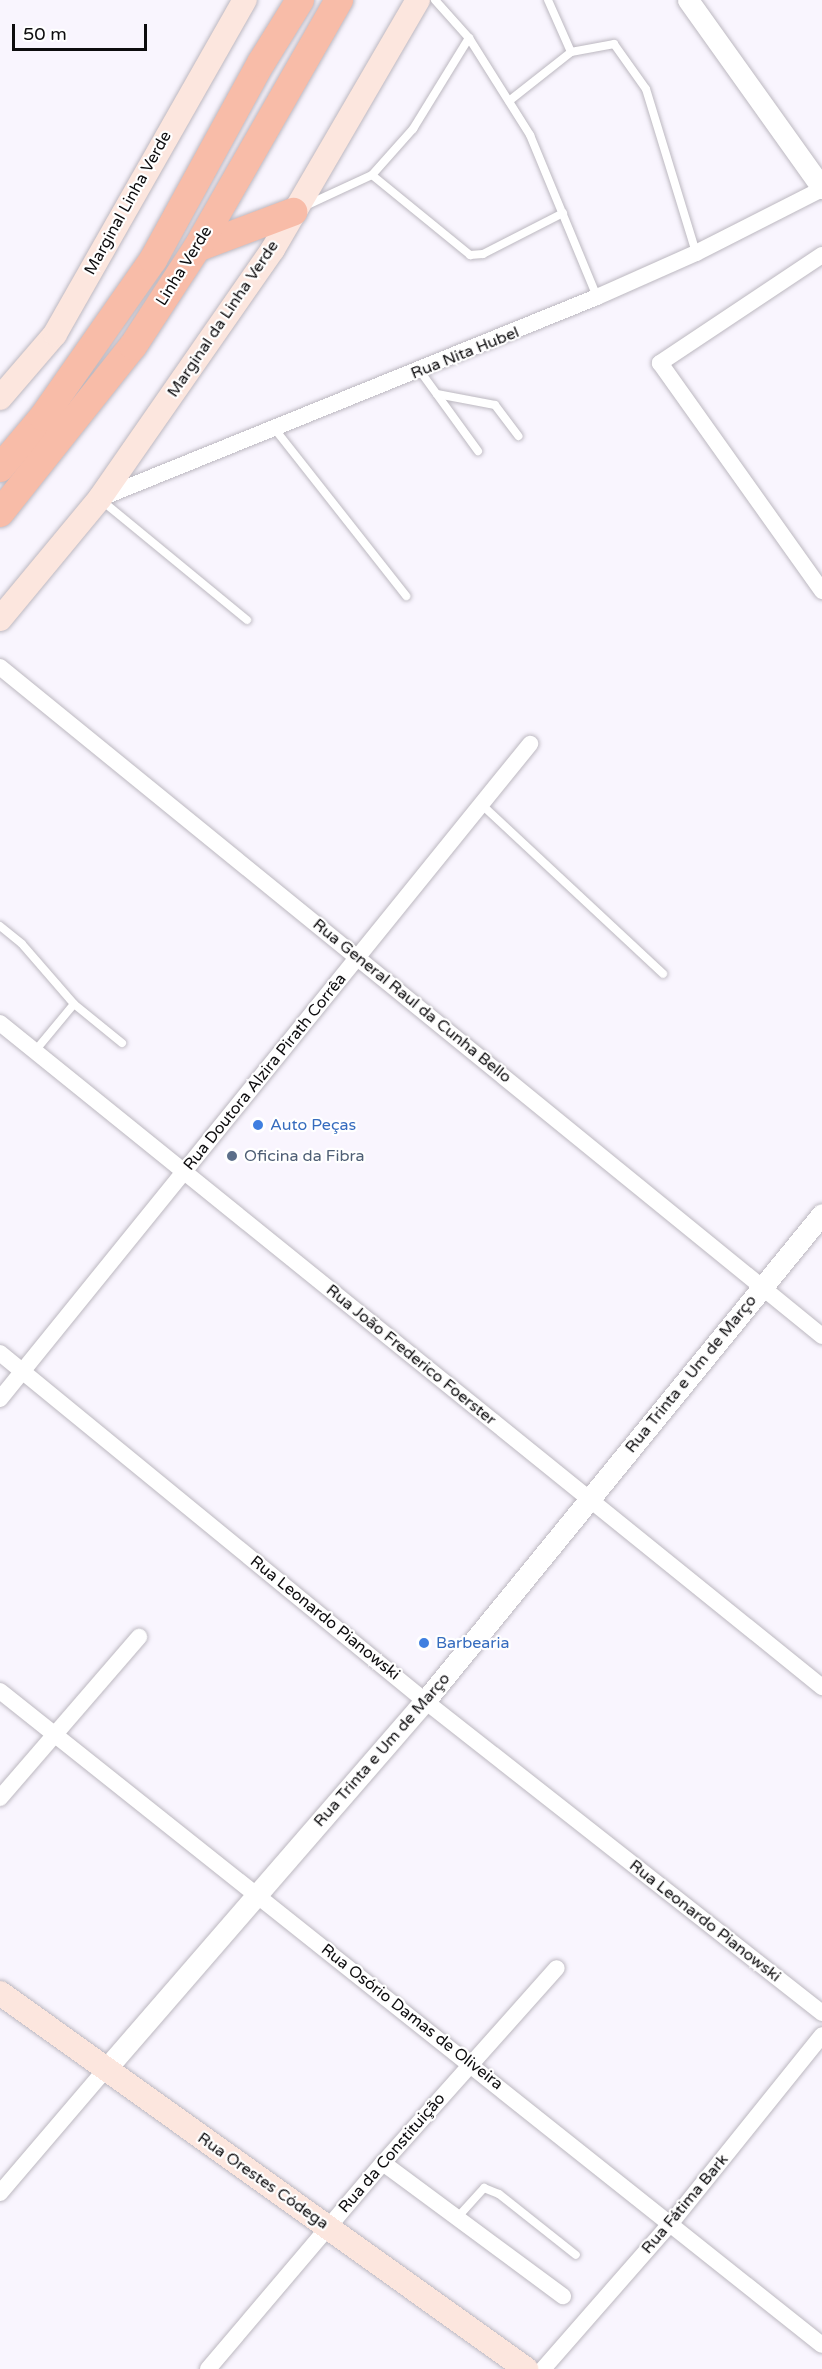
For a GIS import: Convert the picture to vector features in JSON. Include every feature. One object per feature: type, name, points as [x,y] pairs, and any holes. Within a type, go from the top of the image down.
[{"type":"highway","name":"Linha Verde","points":[[0,468],[43,417],[153,260],[261,63],[300,0]]},
{"type":"highway","name":"Linha Verde","points":[[0,513],[133,346],[197,248],[339,0]]},
{"type":"highway","points":[[197,248],[293,212]]},
{"type":"main road","name":"Marginal Linha Verde","points":[[0,398],[55,334],[245,0]]},
{"type":"main road","name":"Marginal da Linha Verde","points":[[0,619],[99,498],[273,249],[418,0]]},
{"type":"main road","name":"Rua Orestes Códega","points":[[0,1993],[526,2369]]},
{"type":"street","points":[[688,0],[822,189]]},
{"type":"street","name":"Rua Nita Hubel","points":[[99,498],[420,371],[597,297],[696,253],[822,189]]},
{"type":"street","points":[[821,258],[660,363],[822,591]]},
{"type":"street","name":"Rua General Raul da Cunha Bello","points":[[0,667],[822,1336]]},
{"type":"street","name":"Rua Doutora Alzira Pirath Corrêa","points":[[0,1400],[530,744]]},
{"type":"street","name":"Rua João Frederico Foerster","points":[[0,1023],[822,1687]]},
{"type":"street","name":"Rua Trinta e Um de Março","points":[[0,2193],[425,1701],[822,1214]]},
{"type":"street","name":"Rua Leonardo Pianowski","points":[[0,1353],[425,1701],[822,2013]]},
{"type":"street","points":[[0,1798],[139,1637]]},
{"type":"street","name":"Rua Osório Damas de Oliveira","points":[[0,1691],[471,2063],[822,2345]]},
{"type":"street","name":"Rua da Constituição","points":[[208,2369],[383,2163],[557,1968]]},
{"type":"street","name":"Rua Fátima Bark","points":[[543,2369],[671,2223],[822,2035]]},
{"type":"street","points":[[383,2163],[563,2296]]},
{"type":"lane","points":[[435,0],[469,38],[530,135],[597,297]]},
{"type":"lane","points":[[548,0],[572,52]]},
{"type":"lane","points":[[293,212],[372,175],[413,129],[469,38]]},
{"type":"lane","points":[[510,101],[572,52],[614,44],[646,89],[696,253]]},
{"type":"lane","points":[[372,175],[470,255],[483,254],[563,213]]},
{"type":"lane","points":[[420,371],[478,452]]},
{"type":"lane","points":[[436,394],[495,405],[518,436]]},
{"type":"lane","points":[[274,428],[406,596]]},
{"type":"lane","points":[[99,498],[247,620]]},
{"type":"lane","points":[[481,804],[663,974]]},
{"type":"lane","points":[[0,926],[22,944],[74,1004],[123,1043]]},
{"type":"lane","points":[[35,1051],[74,1004]]},
{"type":"lane","points":[[456,2219],[484,2188],[499,2194],[576,2255]]},
{"type":"place","name":"Auto Peças","points":[[258,1125]]},
{"type":"place","name":"Oficina da Fibra","points":[[232,1156]]},
{"type":"place","name":"Barbearia","points":[[424,1643]]}]
